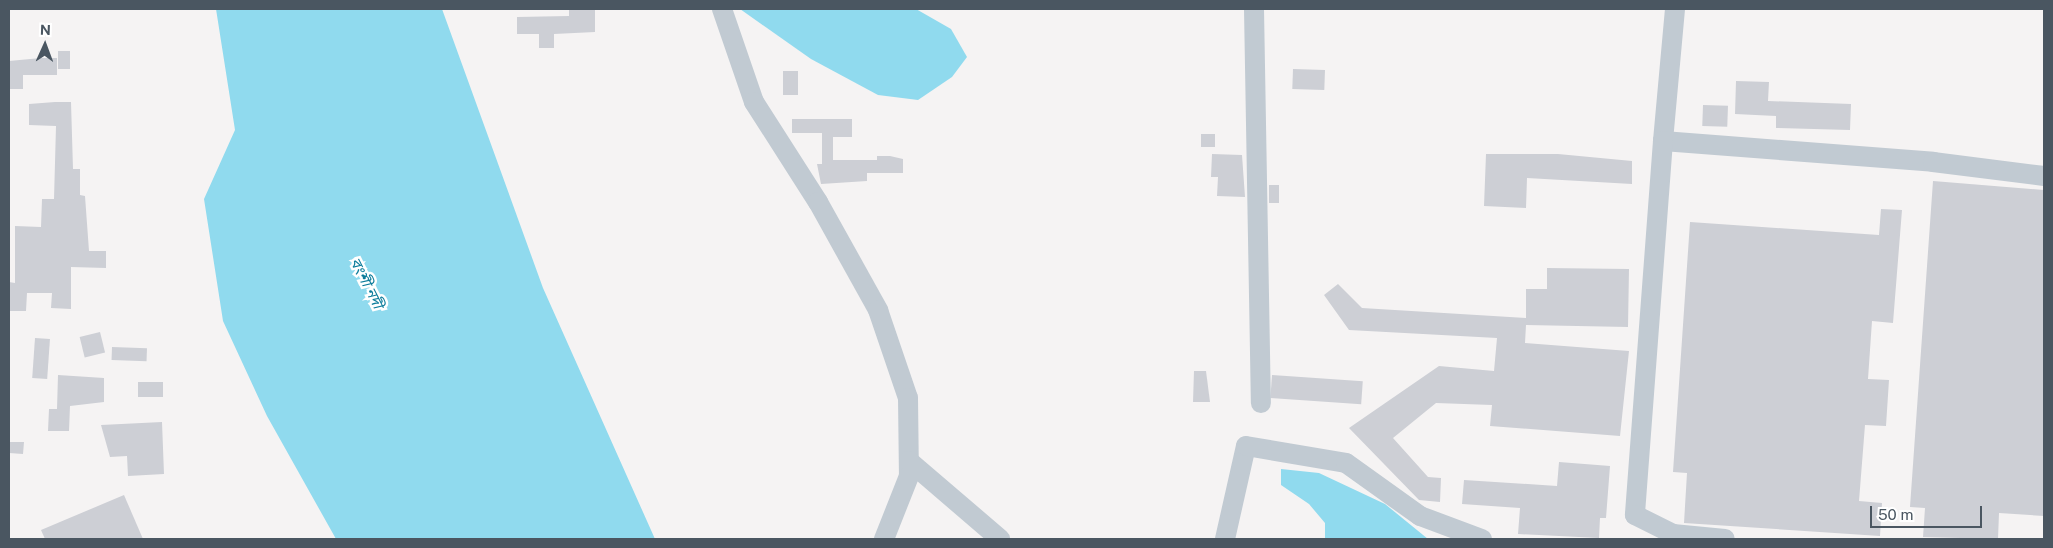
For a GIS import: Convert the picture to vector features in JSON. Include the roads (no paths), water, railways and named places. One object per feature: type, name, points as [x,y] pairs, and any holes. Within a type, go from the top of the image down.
[{"type":"street","points":[[722,9],[754,102],[818,202],[878,310],[908,398],[909,476],[884,539]]},
{"type":"street","points":[[1254,9],[1261,403]]},
{"type":"street","points":[[1675,9],[1663,141],[1635,515],[1673,534],[1725,539]]},
{"type":"street","points":[[1663,141],[1934,162],[2044,176]]},
{"type":"street","points":[[1225,539],[1246,446],[1346,463],[1420,516],[1482,539]]},
{"type":"street","points":[[909,460],[1000,539]]},
{"type":"water","name":"বংশী নদী","points":[[216,9],[442,9],[543,288],[655,539],[336,539],[267,416],[223,321],[204,199],[235,130]]},
{"type":"water","points":[[740,9],[916,9],[951,29],[967,57],[952,77],[918,100],[878,95],[811,59]]},
{"type":"water","points":[[1281,469],[1319,473],[1385,504],[1428,539],[1325,539],[1325,523],[1309,504],[1281,485]]}]
